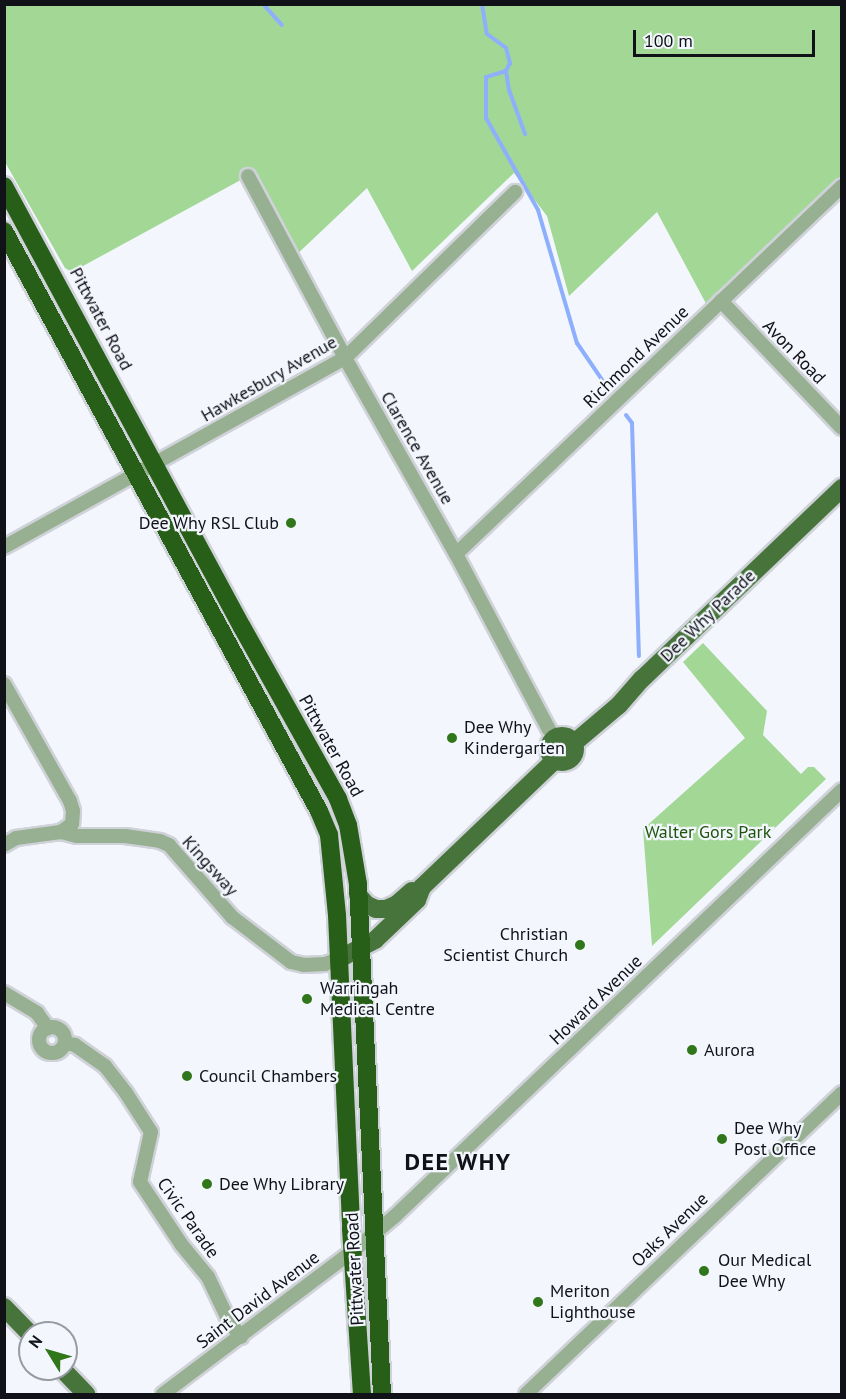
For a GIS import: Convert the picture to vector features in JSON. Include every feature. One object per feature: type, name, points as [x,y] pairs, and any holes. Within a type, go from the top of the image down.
[{"type":"highway","name":"Pittwater Road","points":[[4,186],[338,800],[348,825],[356,863],[358,896],[382,1395]]},
{"type":"highway","name":"Pittwater Road","points":[[4,231],[325,823],[334,868],[362,1395]]},
{"type":"main road","name":"Dee Why Parade","points":[[574,743],[620,705],[681,641],[842,488]]},
{"type":"main road","points":[[564,736],[574,743],[575,751],[571,759],[563,762],[555,760],[549,749],[555,738],[564,736]]},
{"type":"main road","points":[[358,896],[367,905],[386,909],[397,904],[409,892],[422,887],[555,760]]},
{"type":"main road","points":[[339,959],[375,940],[417,900],[422,887]]},
{"type":"main road","points":[[4,1306],[18,1322]]},
{"type":"main road","points":[[73,1381],[86,1395]]},
{"type":"street","name":"Clarence Avenue","points":[[248,176],[345,358],[456,554],[555,738]]},
{"type":"street","name":"Richmond Avenue","points":[[456,554],[842,186]]},
{"type":"street","name":"Hawkesbury Avenue","points":[[4,547],[345,358],[515,192]]},
{"type":"street","name":"Avon Road","points":[[721,301],[842,428]]},
{"type":"street","points":[[4,684],[73,811],[72,824],[62,832]]},
{"type":"street","name":"Howard Avenue","points":[[374,1234],[842,790]]},
{"type":"street","name":"Kingsway","points":[[4,845],[16,838],[62,832],[77,836],[125,836],[160,841],[176,853],[232,917],[291,962],[304,965],[325,964],[339,959]]},
{"type":"street","points":[[4,993],[37,1013],[48,1028],[59,1029],[65,1035],[65,1043],[58,1052],[50,1053],[43,1050],[40,1036],[48,1028]]},
{"type":"street","name":"Civic Parade","points":[[65,1043],[75,1045],[105,1066],[151,1132],[140,1182],[180,1244],[208,1277],[229,1321],[241,1336]]},
{"type":"street","name":"Oaks Avenue","points":[[525,1395],[842,1093]]},
{"type":"street","name":"Saint David Avenue","points":[[164,1395],[374,1234]]},
{"type":"green space","points":[[4,5],[841,5],[841,187],[710,311],[657,212],[569,296],[547,216],[514,173],[412,271],[367,188],[293,258],[248,176],[72,272],[65,268],[5,162]]},
{"type":"green space","name":"Walter Gors Park","points":[[703,643],[767,711],[763,735],[801,774],[808,767],[814,767],[826,779],[652,946],[643,829],[745,738],[683,662]]},
{"type":"waterway","points":[[263,4],[282,25]]},
{"type":"waterway","points":[[482,4],[487,34],[506,48],[510,63],[506,71],[486,77],[486,118],[538,210],[577,343],[607,387]]},
{"type":"waterway","points":[[506,71],[509,90],[525,134]]},
{"type":"waterway","points":[[626,415],[632,423],[639,656]]},
{"type":"place","name":"Dee Why RSL Club","points":[[291,523]]},
{"type":"place","name":"Dee Why Kindergarten","points":[[452,738]]},
{"type":"place","name":"Christian Scientist Church","points":[[580,945]]},
{"type":"place","name":"Warringah Medical Centre","points":[[307,999]]},
{"type":"place","name":"Aurora","points":[[692,1050]]},
{"type":"place","name":"Council Chambers","points":[[187,1076]]},
{"type":"place","name":"Dee Why Post Office","points":[[722,1139]]},
{"type":"place","name":"Dee Why Library","points":[[207,1184]]},
{"type":"place","name":"Our Medical Dee Why","points":[[704,1271]]},
{"type":"place","name":"Meriton Lighthouse","points":[[538,1302]]},
{"type":"district","name":"DEE WHY","points":[[458,1162]]}]
